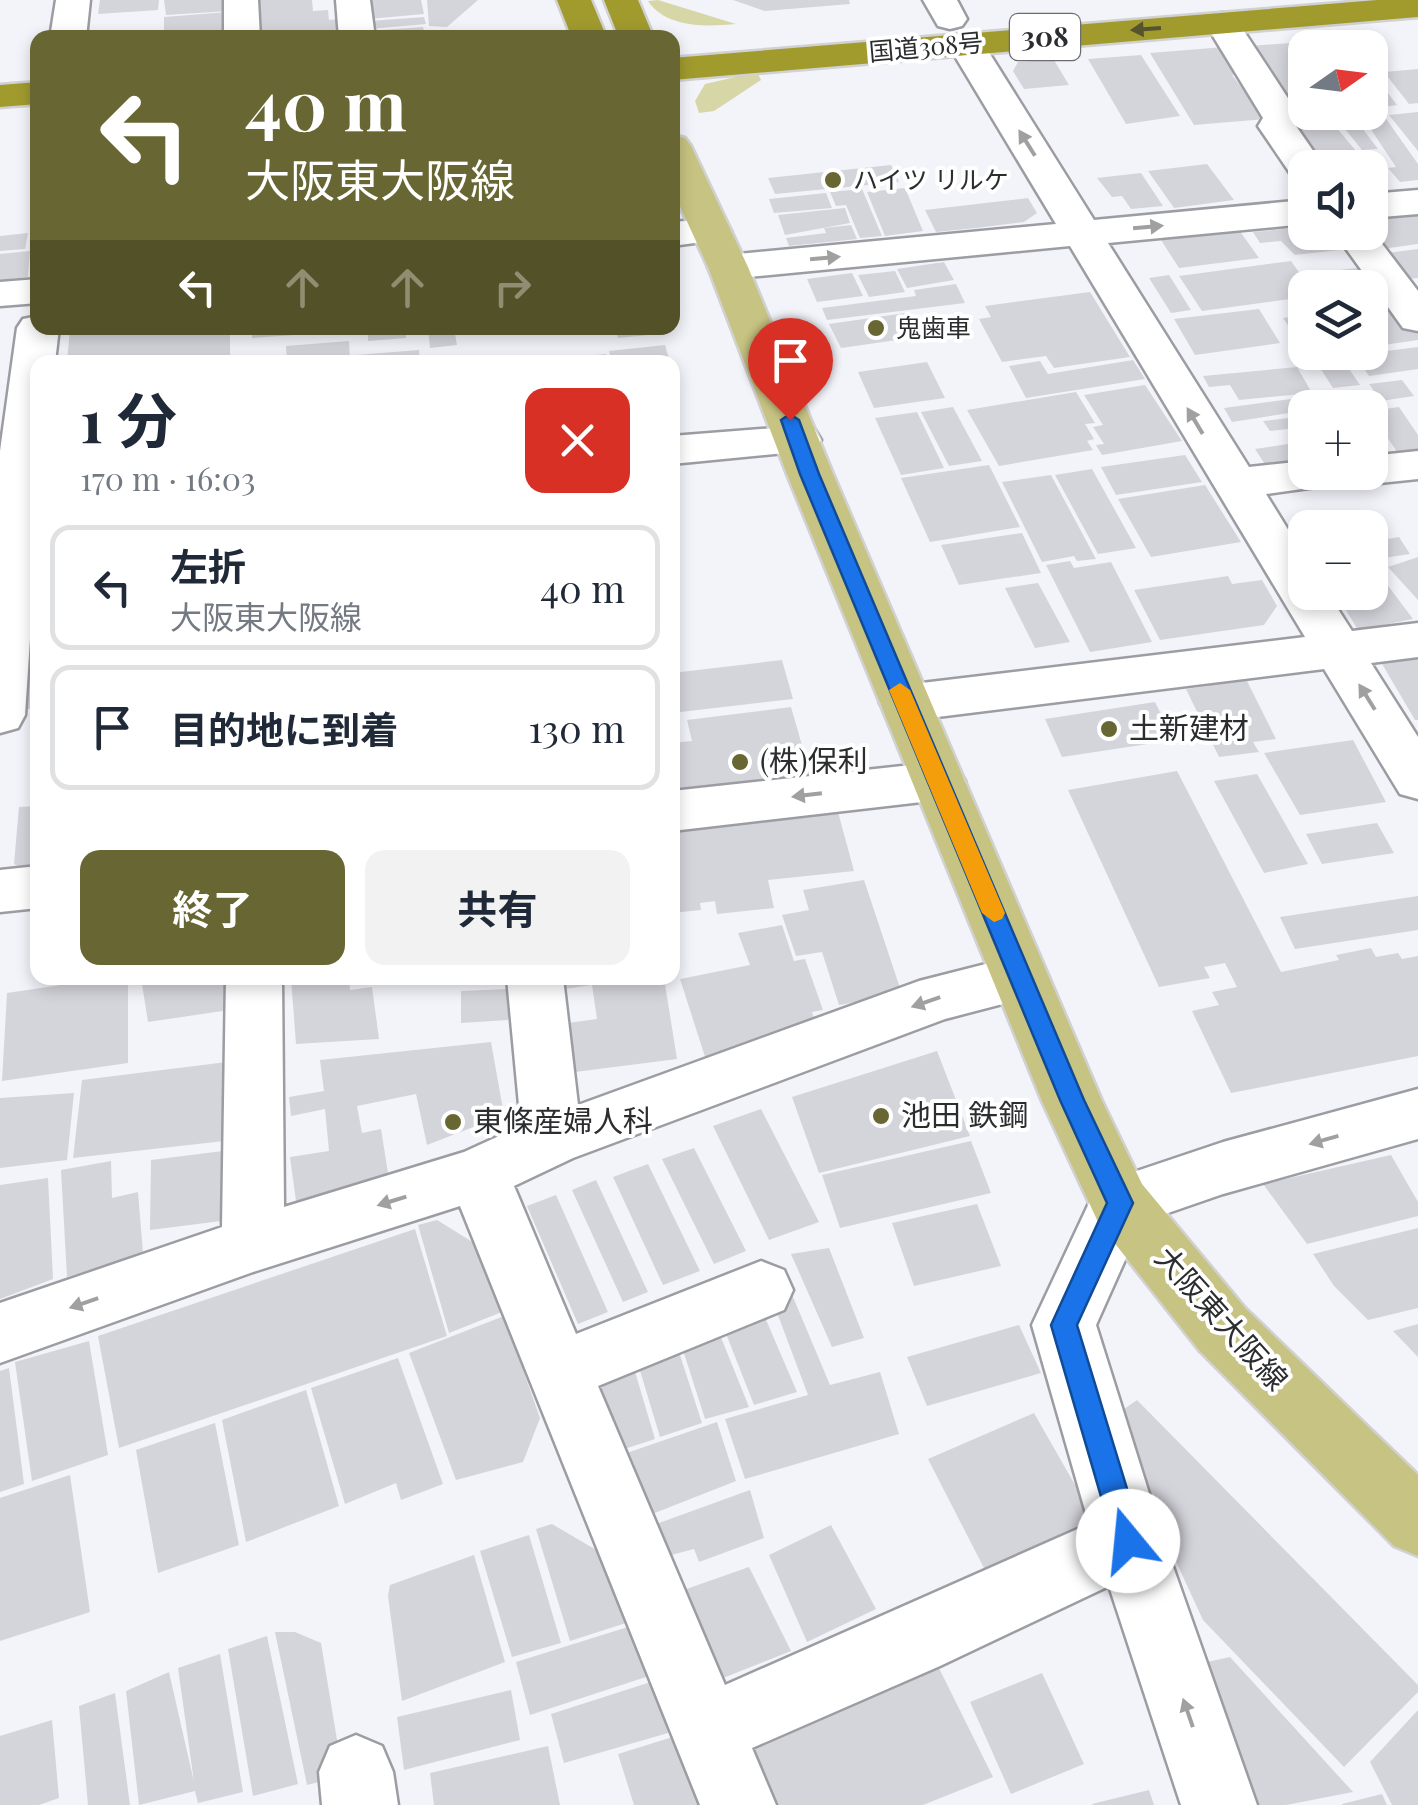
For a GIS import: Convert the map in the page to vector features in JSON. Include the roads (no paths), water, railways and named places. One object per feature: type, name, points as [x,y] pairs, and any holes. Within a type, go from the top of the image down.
[{"type":"highway","points":[[574,0],[587,30]]},
{"type":"highway","points":[[622,0],[634,30]]},
{"type":"highway","name":"国道308号","points":[[680,44],[1179,0]]},
{"type":"highway","name":"国道308号","points":[[680,68],[952,21],[1222,23],[1418,7]]},
{"type":"highway","points":[[0,96],[30,94]]},
{"type":"highway","points":[[0,120],[30,118]]},
{"type":"main road","name":"大阪東大阪線","points":[[680,170],[704,244],[798,440],[1021,978],[1120,1203],[1222,1329],[1418,1522]]},
{"type":"street","points":[[69,30],[73,0]]},
{"type":"street","points":[[241,0],[242,30]]},
{"type":"street","points":[[354,0],[356,30]]},
{"type":"street","points":[[952,21],[1232,483],[1418,780]]},
{"type":"street","points":[[1222,23],[1282,118],[1277,126],[1294,150]]},
{"type":"street","points":[[1388,204],[1418,202]]},
{"type":"street","points":[[704,244],[1082,234],[1288,214]]},
{"type":"street","points":[[1366,250],[1418,320]]},
{"type":"street","points":[[0,294],[30,292]]},
{"type":"street","points":[[0,715],[30,400]]},
{"type":"street","points":[[680,449],[798,440]]},
{"type":"street","points":[[1388,468],[1418,465]]},
{"type":"street","points":[[1232,483],[1288,477]]},
{"type":"street","points":[[905,703],[1418,640]]},
{"type":"street","points":[[680,810],[938,781]]},
{"type":"street","points":[[0,891],[30,888]]},
{"type":"street","points":[[0,1333],[253,1244],[478,1174],[552,1140],[920,1004],[1021,978]]},
{"type":"street","points":[[253,1244],[254,985]]},
{"type":"street","points":[[537,985],[552,1140]]},
{"type":"street","points":[[1219,1805],[1128,1541],[1064,1325],[1120,1203],[1222,1168],[1418,1114]]},
{"type":"street","points":[[478,1174],[738,1805]]},
{"type":"street","points":[[559,1371],[761,1290]]},
{"type":"street","points":[[706,1731],[1128,1541]]},
{"type":"place","name":"ハイツ リルケ","points":[[833,180]]},
{"type":"place","name":"鬼歯車","points":[[876,328]]},
{"type":"place","name":"土新建材","points":[[1109,729]]},
{"type":"place","name":"(株)保利","points":[[740,762]]},
{"type":"place","name":"池田 鉄鋼","points":[[881,1116]]},
{"type":"place","name":"東條産婦人科","points":[[453,1122]]}]
